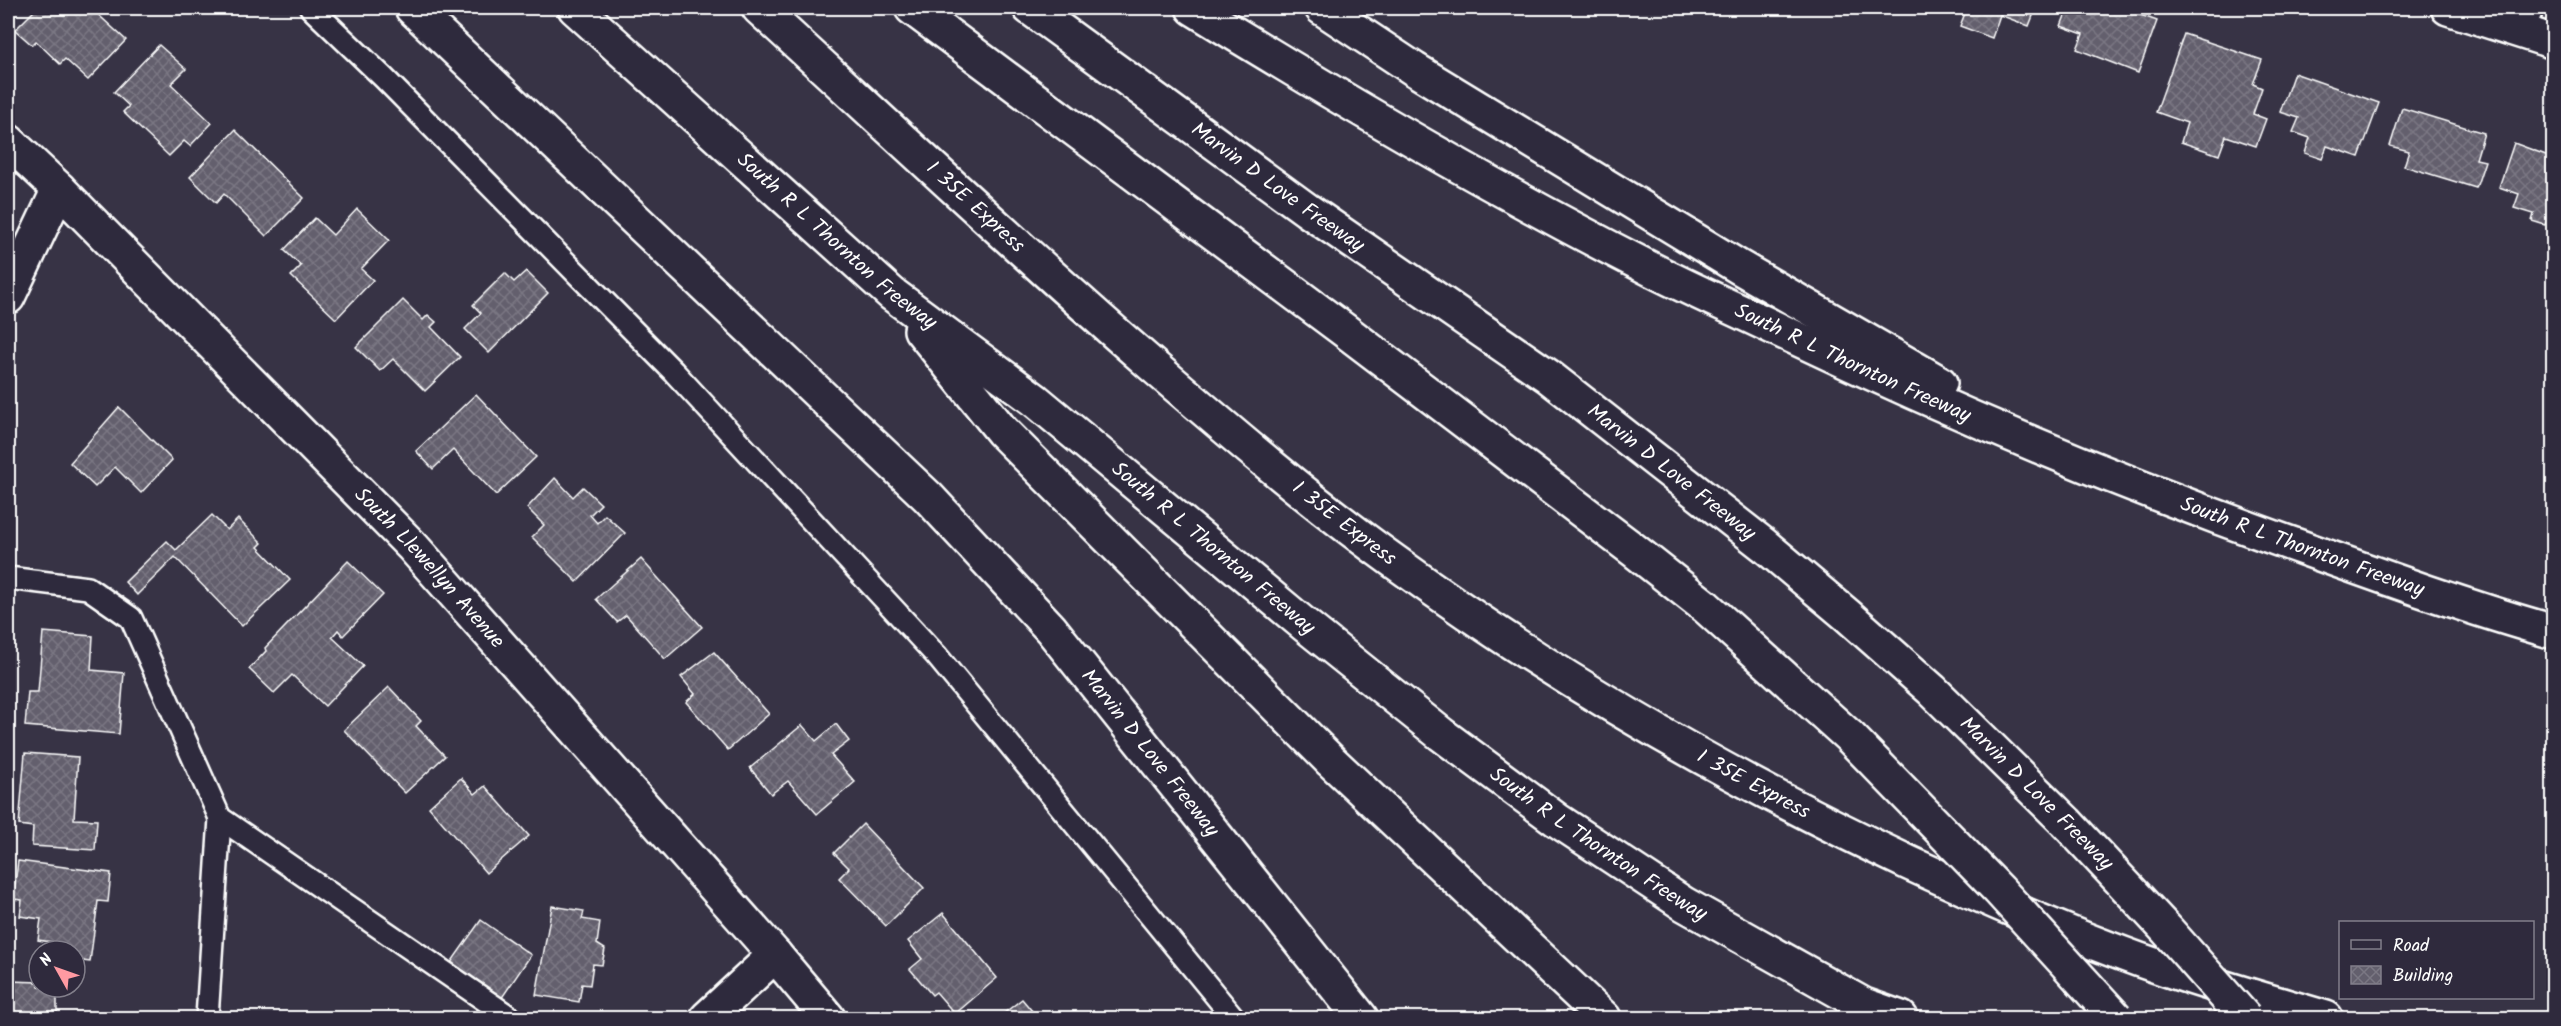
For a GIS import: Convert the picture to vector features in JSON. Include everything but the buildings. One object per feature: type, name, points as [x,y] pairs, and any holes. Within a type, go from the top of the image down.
[{"type":"main road","name":"Marvin D Love Freeway","points":[[412,8],[928,497],[1051,629],[1361,1018]]},
{"type":"main road","name":"South R L Thornton Freeway","points":[[575,8],[892,294],[1035,400],[1305,625],[1441,734],[1557,820],[1684,904],[1864,1005],[1901,1018]]},
{"type":"main road","name":"I 35E Express","points":[[759,8],[1071,294],[1223,427],[1301,491],[1393,561],[1505,639],[1606,703],[1776,798],[1975,893],[2152,964],[2326,1018]]},
{"type":"main road","points":[[912,8],[1344,330],[1706,607],[1850,737],[1999,890],[2116,1018]]},
{"type":"main road","name":"Marvin D Love Freeway","points":[[1030,8],[1307,210],[1548,376],[1764,545],[1848,615],[1932,690],[2066,822],[2245,1018]]},
{"type":"main road","name":"South R L Thornton Freeway","points":[[1193,8],[1310,80],[1475,174],[1646,267],[1856,366],[2079,464],[2222,519],[2423,591],[2553,632]]},
{"type":"main road","points":[[1322,8],[1414,69],[1739,267],[2079,464]]},
{"type":"main road","points":[[2448,8],[2527,20],[2553,42]]},
{"type":"main road","name":"South Llewellyn Avenue","points":[[8,141],[413,547],[775,955],[828,1018]]},
{"type":"main road","points":[[8,297],[58,189]]},
{"type":"main road","points":[[892,294],[1002,431],[1331,761],[1604,1018]]},
{"type":"main road","points":[[2423,591],[2553,616]]},
{"type":"main road","points":[[707,1018],[775,955]]},
{"type":"lane","points":[[311,8],[384,78],[674,372],[936,655],[1234,1018]]},
{"type":"lane","points":[[8,578],[88,588],[131,618],[220,818],[207,1018]]},
{"type":"lane","points":[[220,818],[511,1018]]}]
